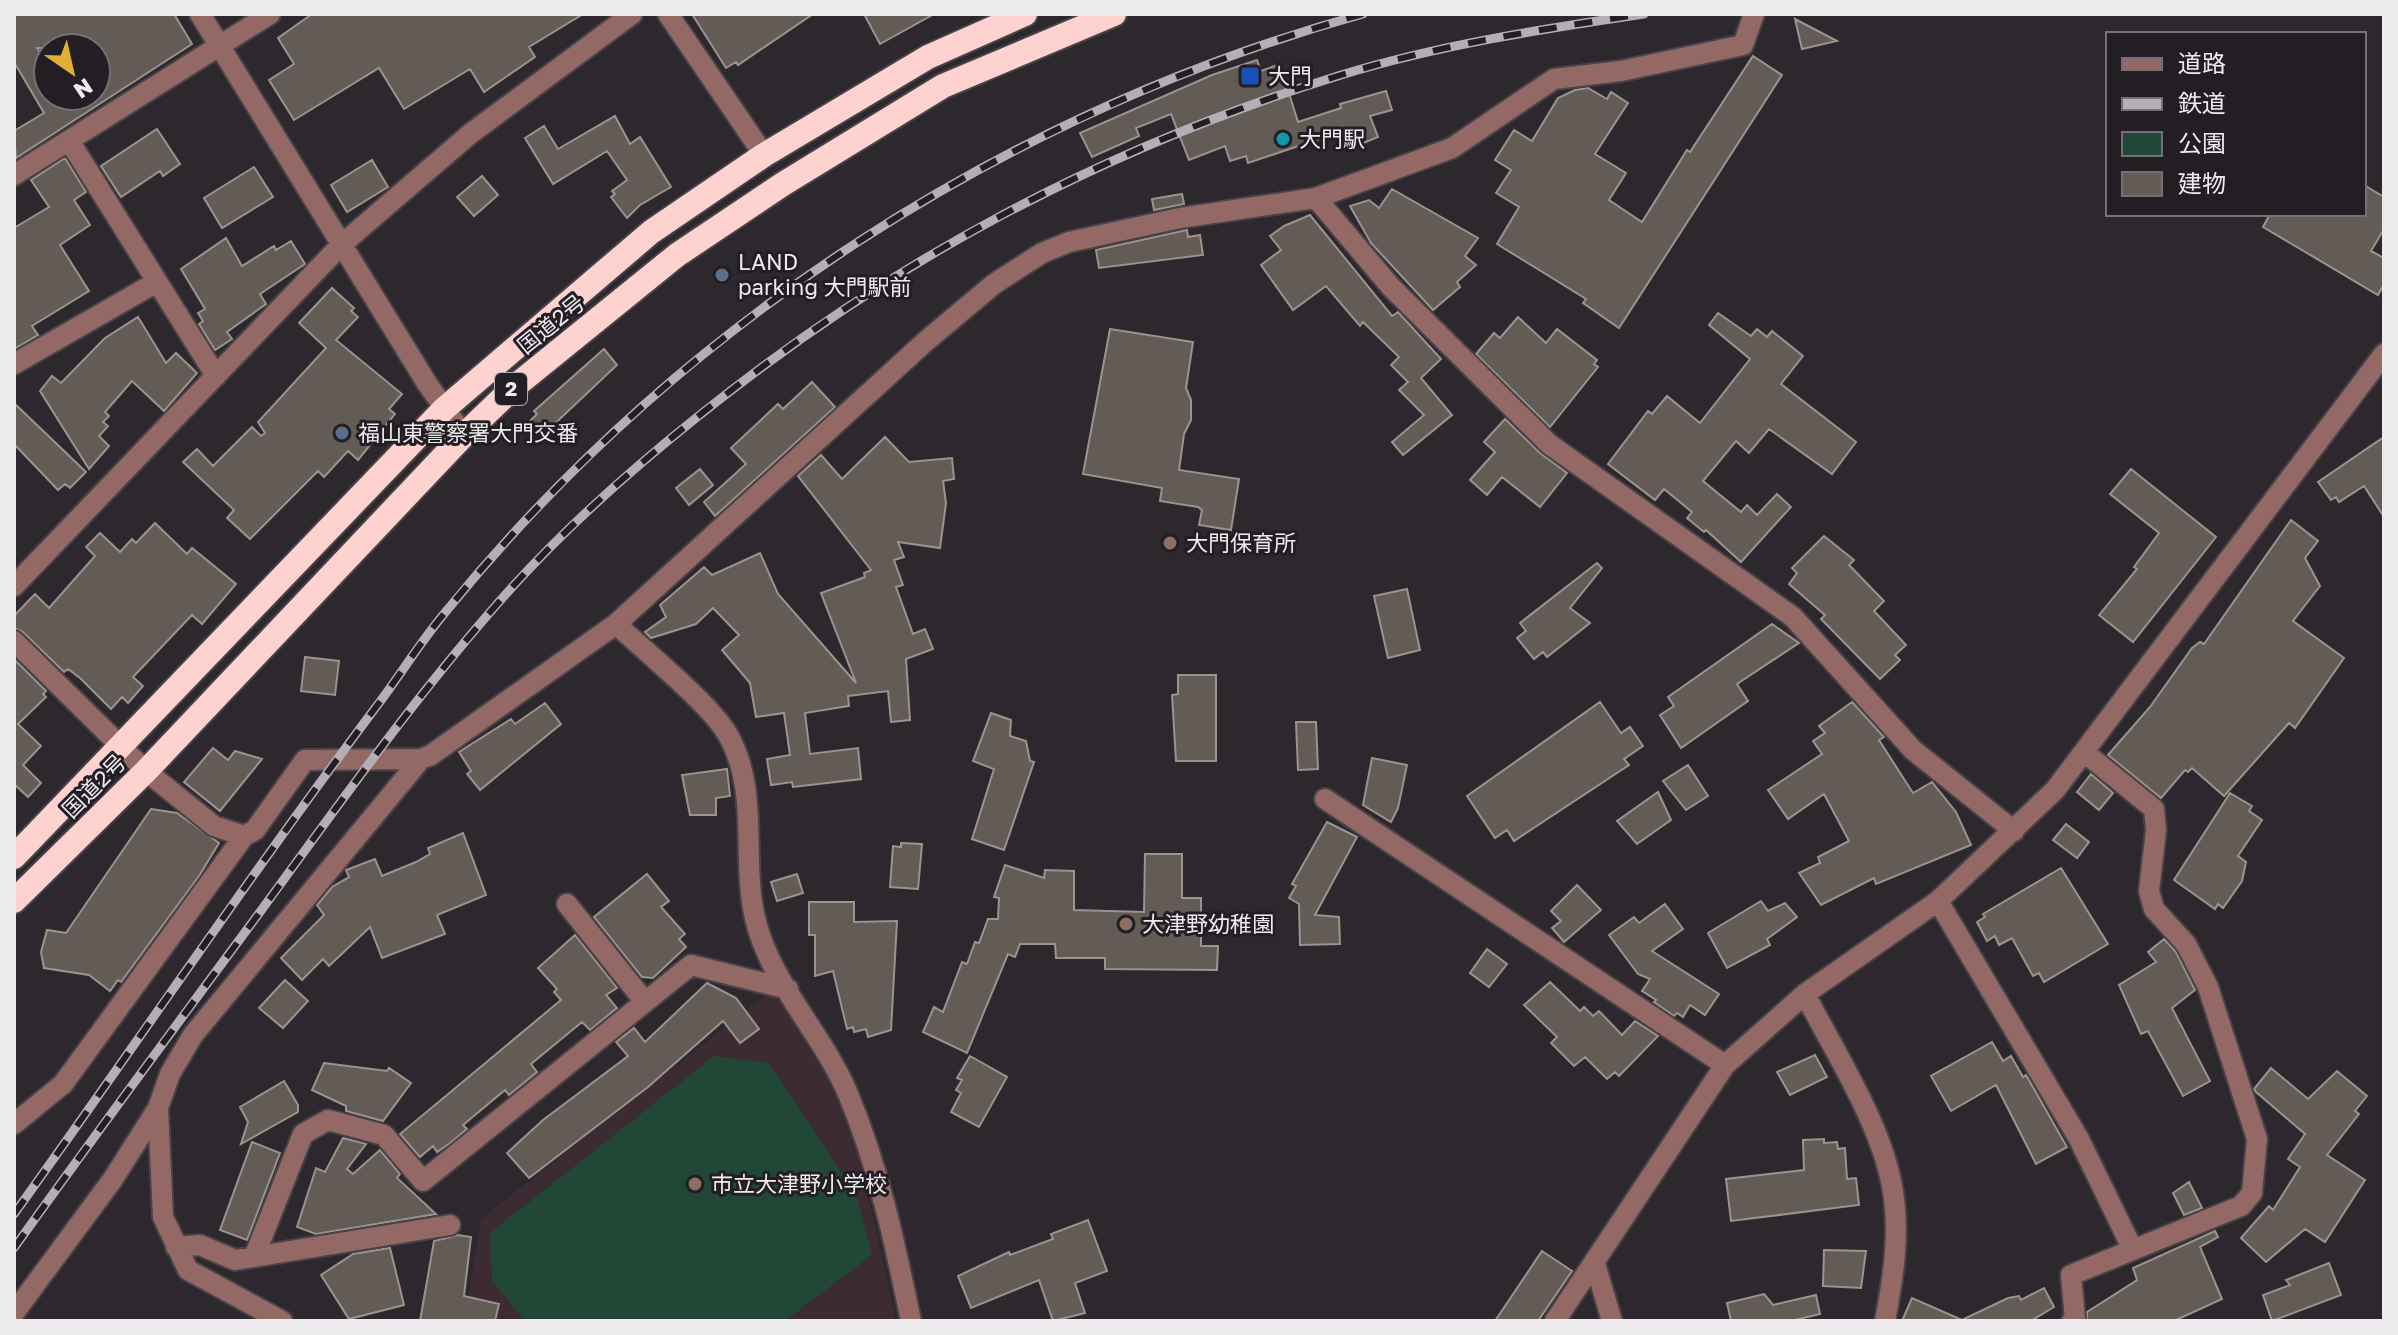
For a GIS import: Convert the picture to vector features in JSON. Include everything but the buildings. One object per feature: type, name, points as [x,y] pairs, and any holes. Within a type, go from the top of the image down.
[{"type":"highway","name":"国道2号","points":[[14,857],[444,409],[651,232],[764,155],[928,57],[1025,14]]},
{"type":"highway","name":"国道2号","points":[[14,901],[146,771],[464,435],[513,388],[677,255],[783,184],[943,86],[1114,14]]},
{"type":"street","points":[[200,14],[341,245],[444,409],[464,435]]},
{"type":"street","points":[[14,175],[270,14]]},
{"type":"street","points":[[14,586],[341,245],[470,134],[632,14]]},
{"type":"street","points":[[668,14],[764,155]]},
{"type":"street","points":[[14,1313],[113,1179],[158,1108],[170,1074],[193,1035],[421,759],[616,624],[926,341],[994,284],[1042,253],[1069,242],[1180,218],[1316,198],[1452,148],[1554,79],[1621,71],[1743,45],[1754,14]]},
{"type":"street","points":[[70,142],[155,283],[216,376]]},
{"type":"street","points":[[1316,198],[1391,287],[1549,444],[1793,617],[1913,750],[2014,831]]},
{"type":"street","points":[[14,364],[155,283]]},
{"type":"street","points":[[1555,1321],[1725,1065],[1805,994],[1938,901],[2055,790],[2384,354]]},
{"type":"street","points":[[616,624],[713,716],[734,747],[744,773],[755,917],[767,954],[848,1093],[884,1196],[911,1321]]},
{"type":"street","points":[[14,641],[146,771],[214,826],[244,836]]},
{"type":"street","points":[[2074,1320],[2071,1275],[2241,1206],[2252,1193],[2257,1139],[2208,987],[2186,944],[2154,909],[2149,891],[2156,830],[2154,809],[2084,752]]},
{"type":"street","points":[[14,1124],[63,1084],[244,836],[255,830],[305,760],[421,759]]},
{"type":"street","points":[[1325,799],[1725,1065]]},
{"type":"street","points":[[1938,901],[2079,1139],[2133,1250]]},
{"type":"street","points":[[567,904],[645,1002]]},
{"type":"street","points":[[254,1257],[303,1134],[328,1120],[384,1135],[423,1181],[691,965],[788,989]]},
{"type":"street","points":[[1805,994],[1874,1132],[1893,1189],[1896,1225],[1894,1276],[1885,1321]]},
{"type":"street","points":[[158,1108],[163,1217],[188,1270],[282,1321]]},
{"type":"street","points":[[176,1247],[200,1245],[235,1260],[450,1225]]},
{"type":"street","points":[[1595,1264],[1612,1321]]},
{"type":"shaded area","name":"市立大津野小学校","points":[[767,994],[781,1000],[830,1083],[858,1149],[896,1321],[464,1321],[481,1219]]},
{"type":"green space","name":"市立大津野小学校","points":[[714,1056],[769,1063],[856,1194],[872,1255],[785,1321],[525,1321],[492,1281],[490,1233]]},
{"type":"railway","points":[[14,1214],[439,620],[540,505],[639,409],[746,321],[859,241],[978,170],[1102,108],[1231,56],[1363,14]]},
{"type":"railway","points":[[14,1248],[352,786],[481,623],[557,540],[602,498],[672,437],[770,361],[922,260],[1002,215],[1166,138],[1252,105],[1378,64],[1491,39],[1644,14]]},
{"type":"place","name":"大門","points":[[1250,76]]},
{"type":"place","name":"大門駅","points":[[1283,139]]},
{"type":"place","name":"LAND parking 大門駅前","points":[[722,275]]},
{"type":"place","name":"福山東警察署大門交番","points":[[342,433]]},
{"type":"place","name":"大門保育所","points":[[1170,543]]},
{"type":"place","name":"大津野幼稚園","points":[[1126,924]]},
{"type":"place","name":"市立大津野小学校","points":[[695,1184]]}]
